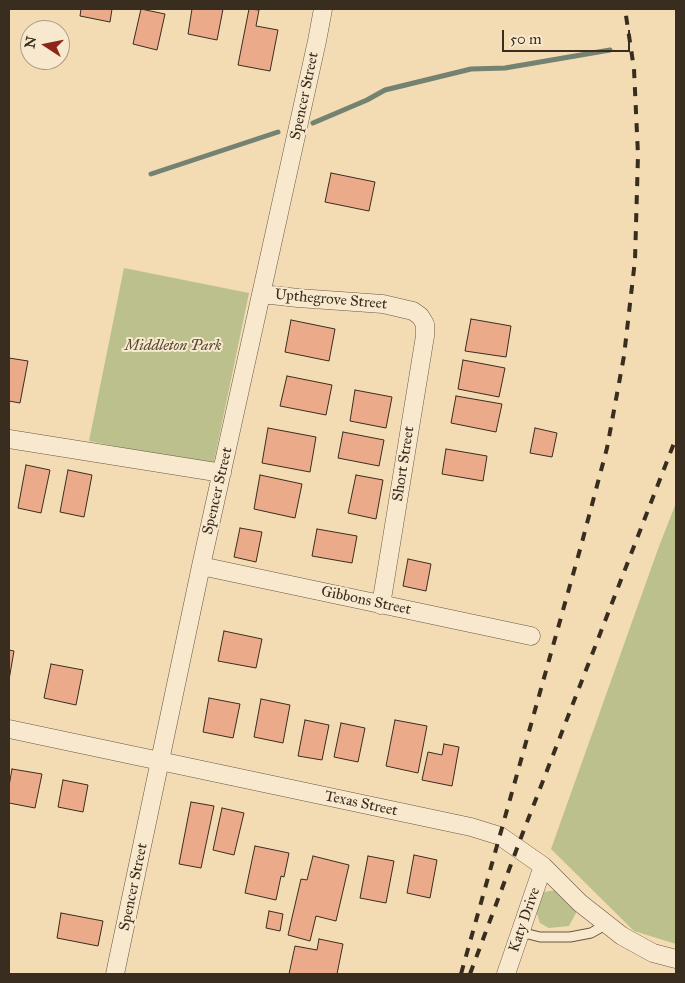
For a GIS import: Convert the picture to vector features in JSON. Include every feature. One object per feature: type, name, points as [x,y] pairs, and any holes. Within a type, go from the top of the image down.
[{"type":"street","name":"Spencer Street","points":[[115,974],[201,566],[262,294],[320,9]]},
{"type":"street","name":"Upthegrove Street","points":[[262,294],[383,304],[413,311],[420,316],[425,324]]},
{"type":"street","name":"Short Street","points":[[381,604],[425,324]]},
{"type":"street","points":[[9,439],[222,473]]},
{"type":"street","name":"Gibbons Street","points":[[201,566],[531,636]]},
{"type":"street","name":"Texas Street","points":[[9,729],[160,760],[500,836],[543,866],[580,903],[622,936],[653,953],[676,959]]},
{"type":"street","name":"Katy Drive","points":[[506,974],[543,866]]},
{"type":"lane","points":[[520,932],[540,937],[570,937],[591,933],[607,924]]},
{"type":"green space","name":"Middleton Park","points":[[124,268],[249,293],[213,466],[89,441]]},
{"type":"green space","points":[[676,503],[676,944],[634,931],[551,849]]},
{"type":"green space","points":[[556,890],[577,911],[569,926],[549,928],[540,923],[536,911],[544,892]]},
{"type":"building","points":[[81,9],[112,9],[110,22],[80,16]]},
{"type":"building","points":[[141,9],[165,14],[157,50],[133,44]]},
{"type":"building","points":[[192,9],[223,9],[217,40],[188,34]]},
{"type":"building","points":[[249,9],[259,10],[256,26],[278,30],[270,71],[238,65]]},
{"type":"building","points":[[331,173],[375,182],[369,211],[325,202]]},
{"type":"building","points":[[471,319],[511,326],[506,357],[465,351]]},
{"type":"building","points":[[291,320],[335,329],[329,361],[285,352]]},
{"type":"building","points":[[9,358],[28,361],[20,403],[9,401]]},
{"type":"building","points":[[463,360],[505,368],[499,397],[458,389]]},
{"type":"building","points":[[287,376],[332,385],[326,415],[280,406]]},
{"type":"building","points":[[355,390],[392,397],[386,428],[350,421]]},
{"type":"building","points":[[456,396],[502,404],[496,432],[451,423]]},
{"type":"building","points":[[268,428],[316,437],[310,472],[262,463]]},
{"type":"building","points":[[535,428],[557,433],[552,457],[530,453]]},
{"type":"building","points":[[343,432],[384,440],[379,466],[338,458]]},
{"type":"building","points":[[446,449],[487,456],[483,481],[442,474]]},
{"type":"building","points":[[26,465],[50,470],[41,513],[18,508]]},
{"type":"building","points":[[68,470],[92,475],[84,517],[60,512]]},
{"type":"building","points":[[260,475],[302,484],[295,518],[254,509]]},
{"type":"building","points":[[356,475],[383,480],[376,519],[348,513]]},
{"type":"building","points":[[240,528],[262,532],[256,562],[234,557]]},
{"type":"building","points":[[317,529],[357,536],[352,563],[312,556]]},
{"type":"building","points":[[408,559],[431,564],[426,591],[403,586]]},
{"type":"building","points":[[224,631],[262,639],[256,668],[218,661]]},
{"type":"building","points":[[9,650],[14,651],[9,680]]},
{"type":"building","points":[[51,664],[83,670],[76,705],[44,698]]},
{"type":"building","points":[[209,698],[240,704],[233,738],[203,732]]},
{"type":"building","points":[[261,699],[290,705],[283,743],[254,737]]},
{"type":"building","points":[[305,720],[329,725],[322,760],[298,756]]},
{"type":"building","points":[[395,720],[427,726],[418,773],[386,766]]},
{"type":"building","points":[[341,723],[365,728],[358,762],[334,757]]},
{"type":"building","points":[[444,744],[459,747],[452,786],[422,780],[428,752],[442,755]]},
{"type":"building","points":[[12,769],[42,774],[35,808],[9,803]]},
{"type":"building","points":[[63,780],[88,785],[83,812],[58,807]]},
{"type":"building","points":[[191,802],[214,806],[201,868],[179,864]]},
{"type":"building","points":[[222,808],[244,813],[234,855],[213,850]]},
{"type":"building","points":[[255,846],[289,853],[284,877],[281,876],[276,900],[245,893]]},
{"type":"building","points":[[414,855],[437,860],[430,898],[407,893]]},
{"type":"building","points":[[313,856],[349,865],[336,921],[316,916],[310,941],[288,935],[301,879],[307,880]]},
{"type":"building","points":[[368,856],[394,861],[386,903],[360,898]]},
{"type":"building","points":[[269,911],[283,914],[280,931],[266,928]]},
{"type":"building","points":[[61,913],[103,921],[98,946],[57,938]]},
{"type":"building","points":[[319,939],[343,944],[337,974],[289,974],[295,946],[317,950]]},
{"type":"waterway","points":[[313,123],[367,100],[385,90],[471,69],[505,68],[610,50]]},
{"type":"waterway","points":[[151,174],[278,132]]},
{"type":"railway","points":[[461,974],[607,448],[624,356],[635,260],[638,155],[634,69],[625,9]]},
{"type":"railway","points":[[470,974],[676,438]]}]
